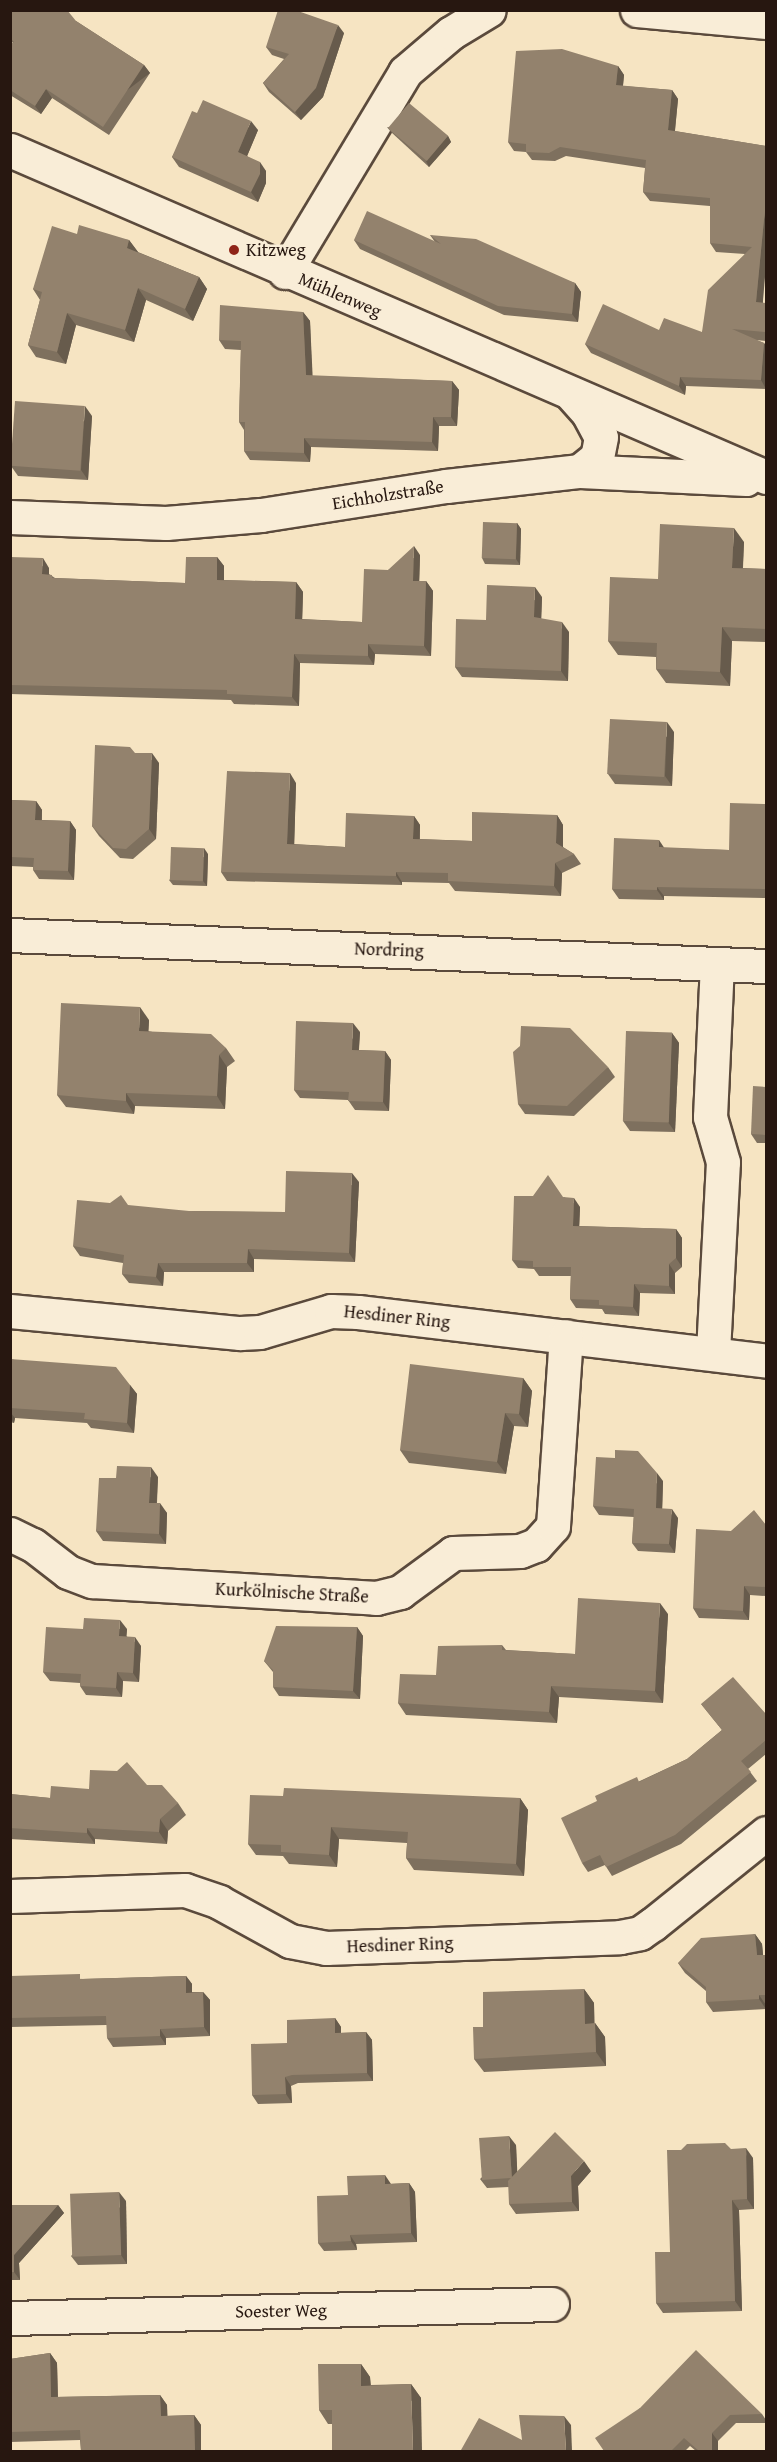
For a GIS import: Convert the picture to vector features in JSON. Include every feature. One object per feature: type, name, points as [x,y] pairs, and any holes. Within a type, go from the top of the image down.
[{"type":"street","points":[[285,272],[405,72],[451,33],[489,10]]},
{"type":"street","points":[[638,10],[766,22]]},
{"type":"street","name":"Mühlenweg","points":[[10,150],[285,272],[766,478]]},
{"type":"street","name":"Mühlenweg","points":[[571,394],[588,413],[601,437],[597,457],[580,471]]},
{"type":"street","name":"Eichholzstraße","points":[[10,517],[166,524],[261,515],[447,486],[580,471],[766,478]]},
{"type":"street","name":"Nordring","points":[[10,935],[766,966]]},
{"type":"street","points":[[713,1352],[723,1162],[710,1117],[717,965]]},
{"type":"street","name":"Hesdiner Ring","points":[[10,1311],[240,1333],[260,1332],[331,1311],[713,1352],[766,1360]]},
{"type":"street","name":"Kurkölnische Straße","points":[[10,1534],[33,1545],[68,1572],[92,1581],[376,1598],[400,1592],[453,1553],[520,1551],[536,1545],[553,1526],[566,1336]]},
{"type":"street","name":"Hesdiner Ring","points":[[10,1896],[184,1890],[219,1902],[290,1941],[326,1948],[620,1937],[640,1933],[653,1924],[766,1833]]},
{"type":"street","name":"Soester Weg","points":[[10,2318],[552,2304]]},
{"type":"building","points":[[10,10],[67,10],[76,21],[144,65],[103,127],[46,89],[35,106],[10,90],[10,45],[14,42],[10,38]]},
{"type":"building","points":[[278,10],[295,10],[338,25],[316,88],[295,112],[263,83],[289,54],[266,47]]},
{"type":"building","points":[[562,49],[618,66],[616,85],[672,90],[668,130],[766,146],[766,199],[756,302],[766,303],[765,332],[732,329],[764,343],[761,380],[680,377],[679,386],[585,344],[603,304],[659,330],[664,318],[702,332],[708,290],[752,247],[710,243],[710,198],[643,192],[646,160],[560,147],[549,153],[526,152],[526,144],[508,142],[516,51]]},
{"type":"building","points":[[203,100],[251,121],[238,152],[260,162],[260,174],[251,192],[172,157],[192,111],[197,113]]},
{"type":"building","points":[[409,103],[448,136],[427,161],[388,128]]},
{"type":"building","points":[[367,211],[441,244],[430,235],[476,239],[575,283],[572,314],[498,306],[354,240]]},
{"type":"building","points":[[79,225],[129,240],[127,248],[199,277],[185,309],[138,288],[125,330],[67,313],[57,352],[28,345],[42,292],[33,289],[52,226],[77,234]]},
{"type":"building","points":[[220,305],[303,312],[306,375],[452,381],[451,417],[433,417],[432,442],[304,438],[304,453],[244,451],[245,422],[239,422],[241,341],[219,340]]},
{"type":"building","points":[[15,401],[85,406],[80,471],[10,466]]},
{"type":"building","points":[[483,522],[517,523],[516,559],[482,558]]},
{"type":"building","points":[[660,524],[734,528],[732,568],[766,569],[766,629],[722,627],[720,672],[656,669],[657,643],[608,641],[610,577],[658,579]]},
{"type":"building","points":[[414,546],[413,581],[426,581],[424,646],[368,644],[368,656],[294,654],[292,697],[227,694],[227,690],[10,685],[10,557],[43,558],[42,574],[52,575],[52,578],[185,583],[186,557],[217,557],[217,580],[296,582],[295,619],[362,622],[364,569],[388,570]]},
{"type":"building","points":[[487,585],[535,587],[534,617],[562,622],[561,671],[455,667],[456,619],[486,620]]},
{"type":"building","points":[[610,719],[667,722],[664,777],[607,774]]},
{"type":"building","points":[[95,745],[130,747],[135,753],[152,753],[149,829],[126,849],[113,848],[92,826]]},
{"type":"building","points":[[227,771],[290,773],[287,844],[345,847],[346,813],[414,816],[413,839],[472,841],[472,812],[557,815],[556,843],[574,854],[555,863],[554,886],[448,881],[448,873],[396,872],[396,876],[221,872]]},
{"type":"building","points":[[10,800],[36,801],[35,820],[70,821],[68,871],[33,870],[34,858],[10,857]]},
{"type":"building","points":[[730,803],[766,804],[766,889],[657,887],[657,890],[612,889],[614,838],[659,840],[659,847],[729,850]]},
{"type":"building","points":[[171,847],[204,848],[203,881],[170,880]]},
{"type":"building","points":[[61,1003],[140,1007],[139,1031],[211,1034],[226,1048],[219,1055],[217,1096],[126,1093],[126,1101],[57,1095]]},
{"type":"building","points":[[296,1021],[353,1023],[352,1050],[385,1051],[383,1102],[348,1101],[349,1092],[294,1090]]},
{"type":"building","points":[[521,1026],[570,1028],[608,1067],[567,1106],[518,1104],[513,1052],[520,1046]]},
{"type":"building","points":[[626,1031],[672,1033],[669,1123],[623,1121]]},
{"type":"building","points":[[753,1086],[766,1087],[766,1135],[751,1134]]},
{"type":"building","points":[[286,1171],[352,1173],[349,1253],[248,1249],[247,1263],[158,1263],[156,1277],[122,1274],[124,1255],[73,1246],[77,1200],[110,1203],[121,1195],[128,1205],[189,1211],[285,1212]]},
{"type":"building","points":[[548,1175],[563,1197],[574,1198],[573,1226],[676,1229],[676,1258],[669,1264],[669,1286],[634,1284],[633,1307],[599,1305],[599,1300],[570,1299],[571,1267],[533,1267],[533,1261],[512,1260],[514,1196],[533,1196]]},
{"type":"building","points":[[10,1359],[116,1367],[130,1385],[127,1423],[84,1419],[85,1413],[10,1408]]},
{"type":"building","points":[[410,1364],[523,1378],[519,1414],[505,1413],[497,1462],[400,1450]]},
{"type":"building","points":[[615,1450],[638,1451],[657,1473],[656,1508],[672,1509],[669,1544],[632,1543],[634,1509],[593,1506],[596,1457],[615,1458]]},
{"type":"building","points":[[117,1466],[151,1467],[149,1503],[160,1503],[159,1534],[96,1531],[99,1478],[116,1478]]},
{"type":"building","points":[[754,1510],[766,1525],[766,1587],[744,1586],[743,1611],[693,1608],[696,1529],[731,1531]]},
{"type":"building","points":[[578,1598],[660,1603],[655,1691],[551,1686],[549,1712],[398,1703],[400,1674],[436,1675],[438,1646],[502,1645],[502,1650],[575,1654]]},
{"type":"building","points":[[84,1618],[120,1620],[119,1636],[135,1637],[133,1673],[117,1672],[116,1688],[80,1686],[81,1674],[43,1672],[46,1627],[83,1629]]},
{"type":"building","points":[[276,1626],[357,1627],[353,1691],[273,1687],[273,1670],[264,1661]]},
{"type":"building","points":[[733,1677],[766,1714],[766,1740],[741,1761],[751,1772],[675,1835],[606,1867],[600,1855],[582,1863],[561,1818],[597,1801],[595,1796],[637,1777],[639,1782],[687,1759],[722,1730],[701,1704]]},
{"type":"building","points":[[127,1762],[147,1785],[162,1785],[178,1803],[160,1819],[159,1832],[87,1828],[87,1833],[10,1828],[10,1794],[50,1798],[51,1786],[89,1789],[90,1770],[117,1771]]},
{"type":"building","points":[[284,1788],[520,1798],[516,1864],[406,1858],[408,1832],[331,1827],[329,1855],[281,1852],[281,1845],[248,1844],[250,1795],[283,1796]]},
{"type":"building","points":[[755,1934],[757,1955],[766,1955],[766,1995],[759,1995],[759,1999],[706,2002],[706,1987],[678,1963],[701,1938]]},
{"type":"building","points":[[80,1974],[80,1979],[186,1976],[186,1993],[203,1992],[204,2027],[160,2029],[160,2036],[107,2038],[106,2016],[10,2018],[10,1976]]},
{"type":"building","points":[[584,1989],[585,2024],[595,2023],[596,2052],[474,2059],[473,2027],[483,2027],[483,1992]]},
{"type":"building","points":[[335,2018],[335,2033],[366,2032],[367,2073],[292,2075],[285,2077],[286,2094],[252,2095],[251,2044],[287,2043],[287,2020]]},
{"type":"building","points":[[555,2132],[584,2161],[571,2176],[572,2202],[509,2204],[508,2181]]},
{"type":"building","points":[[509,2136],[512,2178],[482,2180],[479,2138]]},
{"type":"building","points":[[725,2143],[731,2149],[746,2148],[747,2199],[732,2200],[735,2301],[656,2303],[655,2252],[670,2252],[667,2150],[681,2150],[687,2144]]},
{"type":"building","points":[[385,2175],[385,2184],[409,2183],[411,2233],[350,2235],[351,2241],[318,2243],[317,2196],[348,2195],[347,2176]]},
{"type":"building","points":[[119,2192],[121,2255],[72,2257],[70,2194]]},
{"type":"building","points":[[10,2205],[58,2205],[14,2255],[14,2272],[10,2272]]},
{"type":"building","points":[[696,2350],[762,2414],[730,2415],[712,2433],[712,2451],[699,2451],[684,2438],[671,2451],[604,2451],[595,2438],[640,2408]]},
{"type":"building","points":[[50,2353],[51,2397],[160,2395],[161,2416],[194,2415],[195,2451],[81,2451],[80,2430],[10,2432],[10,2359]]},
{"type":"building","points":[[318,2364],[361,2364],[361,2386],[411,2384],[413,2451],[332,2451],[332,2410],[319,2410]]},
{"type":"building","points":[[519,2415],[564,2416],[566,2451],[461,2450],[479,2418],[522,2440]]},
{"type":"place","name":"Kitzweg","points":[[234,250]]}]
